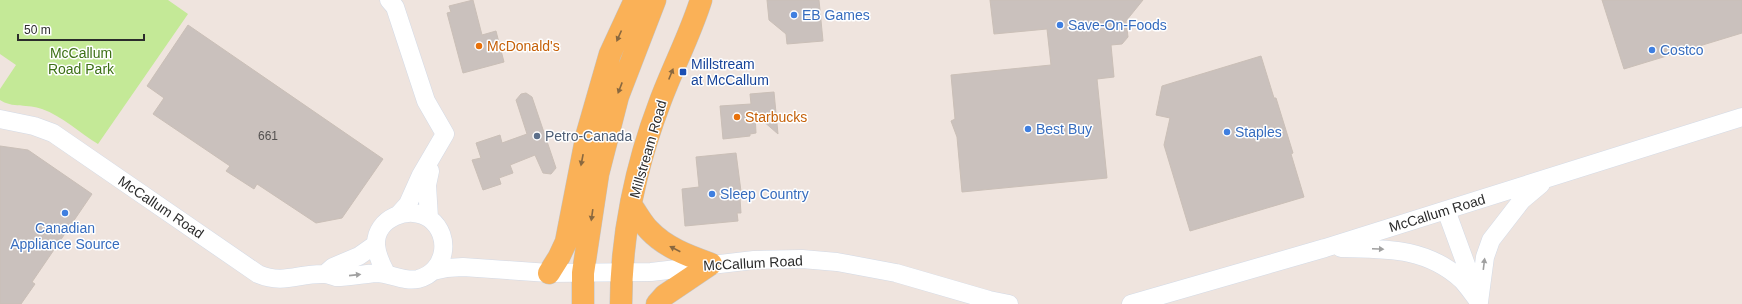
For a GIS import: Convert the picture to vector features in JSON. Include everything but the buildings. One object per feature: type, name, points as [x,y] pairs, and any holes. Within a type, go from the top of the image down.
[{"type":"main road","points":[[549,273],[566,242],[587,134],[610,54],[635,0]]},
{"type":"main road","points":[[583,304],[583,273],[598,174],[618,96],[655,0]]},
{"type":"main road","name":"Millstream Road","points":[[621,304],[621,272],[631,205],[642,163],[660,103],[701,0]]},
{"type":"main road","points":[[631,205],[649,230],[660,241],[676,250],[711,264]]},
{"type":"main road","points":[[657,304],[665,295],[711,264]]},
{"type":"street","points":[[394,2],[426,100],[445,134],[408,204],[399,214]]},
{"type":"street","name":"McCallum Road","points":[[1131,304],[1325,248],[1546,180],[1742,116]]},
{"type":"street","name":"McCallum Road","points":[[0,119],[34,126],[53,133],[258,274],[269,278],[280,279],[324,274],[336,277],[386,274]]},
{"type":"street","points":[[429,218],[427,185],[437,147]]},
{"type":"street","points":[[1479,303],[1485,257],[1491,240],[1522,200],[1546,180]]},
{"type":"street","points":[[1446,210],[1479,303]]},
{"type":"street","points":[[414,213],[429,218],[437,226],[442,236],[444,246],[441,260],[433,270],[418,279],[400,278],[386,274],[378,258],[376,244],[378,234],[383,225],[390,218],[399,214],[414,213]]},
{"type":"street","name":"McCallum Road","points":[[324,274],[333,267],[359,256],[376,244]]},
{"type":"street","name":"McCallum Road","points":[[444,246],[449,251],[459,256],[516,270]]},
{"type":"street","points":[[1325,248],[1392,250],[1430,258],[1462,281],[1479,303]]},
{"type":"street","name":"McCallum Road","points":[[433,270],[463,267],[549,273],[650,272],[754,260],[802,259],[836,262],[896,273],[989,300],[1009,304]]},
{"type":"green space","name":"McCallum Road Park","points":[[0,0],[168,0],[188,14],[98,144],[64,120],[49,112],[37,108],[9,104],[0,100],[0,89],[16,65],[0,54]]},
{"type":"place","name":"EB Games","points":[[794,15]]},
{"type":"place","name":"Save-On-Foods","points":[[1060,25]]},
{"type":"place","name":"McDonald's","points":[[479,46]]},
{"type":"place","name":"Costco","points":[[1652,50]]},
{"type":"place","name":"Millstream at McCallum","points":[[683,72]]},
{"type":"place","name":"Starbucks","points":[[737,117]]},
{"type":"place","name":"Best Buy","points":[[1028,129]]},
{"type":"place","name":"Staples","points":[[1227,132]]},
{"type":"place","name":"Petro-Canada","points":[[537,136]]},
{"type":"place","name":"Sleep Country","points":[[712,194]]},
{"type":"place","name":"Canadian Appliance Source","points":[[65,213]]}]
